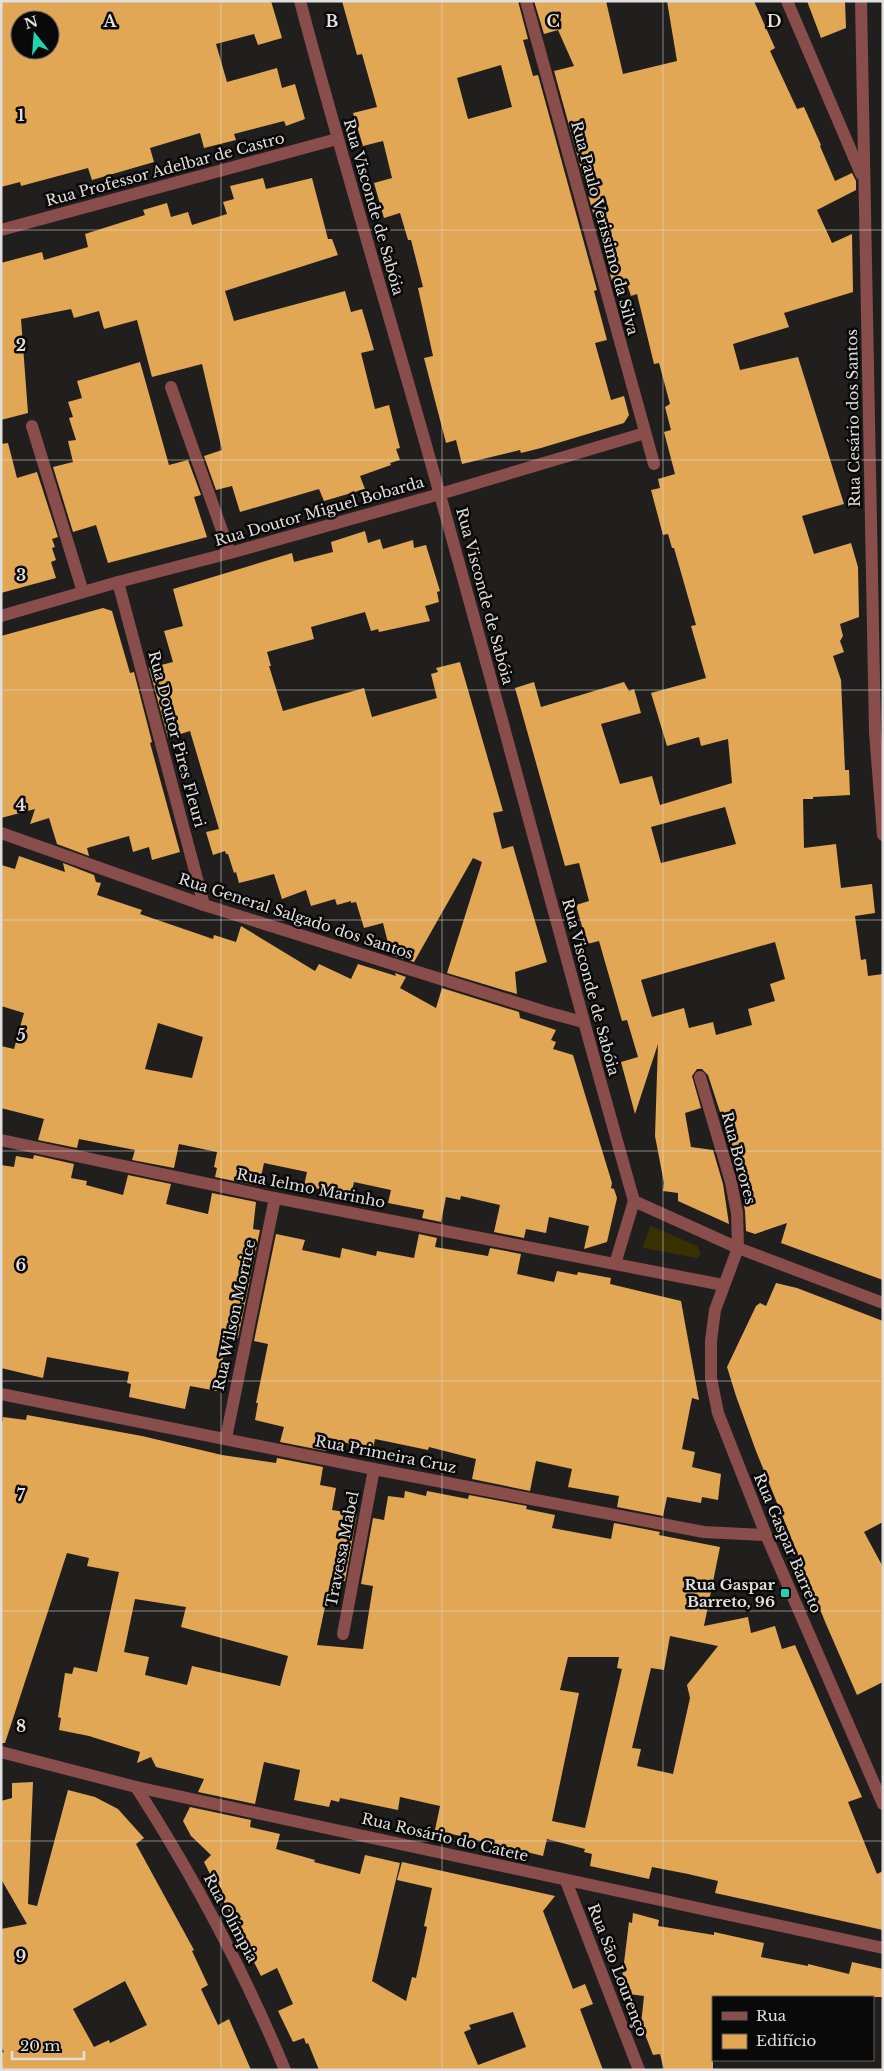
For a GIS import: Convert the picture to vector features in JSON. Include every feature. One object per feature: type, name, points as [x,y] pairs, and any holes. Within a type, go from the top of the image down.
[{"type":"street","name":"Rua Visconde de Sabóia","points":[[300,1],[337,139],[440,494],[583,1022],[634,1201]]},
{"type":"street","name":"Rua Paulo Verissimo da Silva","points":[[526,1],[654,464]]},
{"type":"street","points":[[787,1],[863,180]]},
{"type":"street","name":"Rua Cesário dos Santos","points":[[861,1],[875,732],[883,835]]},
{"type":"street","name":"Rua Professor Adelbar de Castro","points":[[1,230],[337,139]]},
{"type":"street","points":[[171,387],[230,554]]},
{"type":"street","points":[[32,426],[83,592]]},
{"type":"street","name":"Rua Doutor Miguel Bobarda","points":[[1,616],[118,582],[230,554],[645,433]]},
{"type":"street","name":"Rua Doutor Pires Fleuri","points":[[118,582],[204,905]]},
{"type":"street","name":"Rua General Salgado dos Santos","points":[[1,833],[204,905],[583,1022]]},
{"type":"street","name":"Rua Borores","points":[[700,1077],[731,1182],[738,1213],[738,1248]]},
{"type":"street","name":"Rua Ielmo Marinho","points":[[1,1140],[275,1198],[723,1285]]},
{"type":"street","name":"Rua Wilson Morrice","points":[[226,1438],[275,1198]]},
{"type":"street","points":[[615,1264],[634,1201],[738,1248],[883,1303]]},
{"type":"street","name":"Rua Gaspar Barreto","points":[[738,1248],[715,1310],[711,1341],[711,1378],[718,1413],[766,1535],[883,1804]]},
{"type":"street","name":"Rua Primeira Cruz","points":[[1,1394],[374,1469],[704,1532],[766,1535]]},
{"type":"street","name":"Travessa Mabel","points":[[343,1634],[374,1469]]},
{"type":"street","name":"Rua Rosário do Catete","points":[[2,1753],[136,1787],[883,1948]]},
{"type":"street","name":"Rua Olímpia","points":[[136,1787],[170,1840],[227,1942],[261,2013],[285,2070]]},
{"type":"street","name":"Rua São Lourenço","points":[[566,1881],[639,2070]]},
{"type":"shaded area","points":[[651,1226],[697,1246],[701,1254],[697,1258],[644,1248],[643,1246]]},
{"type":"building","points":[[1,1],[271,1],[282,38],[258,45],[254,34],[216,44],[227,82],[277,68],[282,88],[295,84],[305,119],[286,126],[284,121],[234,134],[236,140],[204,148],[200,133],[150,148],[154,162],[92,180],[88,168],[21,186],[20,182],[1,187]]},
{"type":"building","points":[[342,1],[518,1],[528,39],[523,40],[533,76],[538,75],[597,290],[594,291],[607,340],[595,343],[611,400],[624,396],[629,415],[624,423],[541,448],[521,453],[520,450],[462,464],[456,440],[446,443],[424,358],[433,356],[418,288],[423,287],[411,240],[408,240],[400,213],[384,218],[374,183],[392,178],[383,141],[363,146],[353,113],[377,107],[362,54],[357,55]],"holes":[[[501,65],[512,107],[468,119],[457,78]]]},
{"type":"building","points":[[534,1],[606,1],[623,74],[677,61],[667,1],[754,1],[775,48],[770,51],[797,109],[804,107],[835,181],[852,173],[856,181],[856,190],[817,210],[832,243],[852,234],[853,292],[784,313],[789,327],[733,344],[740,370],[798,357],[844,504],[802,516],[814,554],[851,543],[858,567],[859,617],[840,624],[843,636],[840,641],[844,652],[833,656],[841,680],[845,770],[849,770],[850,795],[803,799],[804,848],[836,844],[841,888],[872,884],[875,913],[855,916],[861,960],[866,959],[868,976],[883,974],[883,1280],[781,1243],[787,1223],[755,1234],[746,1231],[745,1211],[731,1152],[733,1152],[708,1075],[702,1069],[697,1069],[692,1076],[701,1108],[685,1113],[691,1147],[713,1150],[723,1184],[729,1224],[678,1201],[678,1193],[663,1191],[664,1183],[655,1136],[658,1044],[635,1114],[621,1062],[638,1057],[627,1020],[622,1021],[599,941],[587,944],[576,905],[589,901],[579,863],[565,866],[515,688],[534,682],[541,707],[624,682],[629,691],[634,689],[641,713],[601,724],[620,784],[652,776],[660,805],[732,783],[728,739],[701,746],[699,737],[667,746],[651,693],[706,678],[691,626],[696,625],[674,548],[672,548],[668,534],[663,535],[651,490],[660,488],[658,479],[675,474],[664,432],[671,430],[665,407],[670,404],[659,363],[654,364],[637,294],[631,296],[626,281],[613,285],[554,71],[574,66],[558,30],[544,34]],"holes":[[[725,807],[736,844],[661,863],[651,827]],[[775,942],[785,979],[770,984],[775,1001],[748,1009],[752,1025],[716,1035],[713,1022],[689,1028],[684,1008],[652,1017],[641,980]]]},
{"type":"building","points":[[807,1],[845,1],[846,28],[821,38]]},
{"type":"building","points":[[263,178],[266,189],[312,178],[328,239],[332,239],[338,255],[225,291],[234,321],[345,291],[351,312],[362,309],[374,350],[361,353],[375,409],[389,405],[400,448],[396,449],[400,460],[360,476],[365,489],[324,501],[319,489],[240,512],[232,486],[216,490],[204,456],[222,450],[202,364],[152,377],[137,320],[104,329],[99,311],[74,318],[71,309],[21,319],[28,413],[1,420],[1,263],[42,252],[44,260],[88,247],[85,234],[145,215],[143,210],[167,203],[171,217],[188,212],[192,225],[227,214],[223,202],[234,199],[230,186]]},
{"type":"building","points":[[140,362],[169,465],[188,460],[201,495],[194,497],[207,537],[108,563],[96,525],[73,532],[53,467],[73,462],[68,441],[76,440],[69,418],[73,417],[68,402],[82,398],[77,381]]},
{"type":"building","points":[[8,443],[17,478],[37,472],[58,537],[52,539],[55,547],[52,548],[56,560],[51,562],[56,578],[1,593],[1,444]]},
{"type":"building","points":[[365,531],[368,543],[380,539],[383,549],[413,540],[414,548],[426,545],[440,591],[437,592],[439,602],[425,606],[430,621],[379,632],[378,629],[371,631],[365,612],[311,627],[314,639],[267,652],[271,666],[269,666],[283,711],[364,688],[372,717],[437,698],[431,674],[438,672],[436,668],[460,662],[503,811],[493,813],[502,849],[513,846],[547,962],[515,972],[517,994],[447,973],[482,862],[473,858],[414,962],[391,955],[383,923],[364,928],[356,902],[351,903],[351,901],[337,905],[335,899],[311,906],[306,890],[282,899],[274,874],[239,883],[228,854],[225,851],[213,855],[206,832],[219,829],[190,731],[168,738],[149,668],[173,662],[164,631],[183,626],[173,589],[292,553],[294,562],[333,552],[331,542]]},
{"type":"building","points":[[103,608],[112,611],[130,673],[134,672],[152,742],[150,743],[180,852],[152,860],[149,847],[133,852],[129,836],[87,848],[89,856],[57,844],[49,818],[30,824],[35,809],[1,818],[1,636]]},
{"type":"building","points":[[19,856],[65,872],[63,863],[94,875],[96,882],[101,883],[97,895],[142,910],[140,914],[213,939],[214,935],[236,942],[241,926],[315,971],[319,964],[351,979],[358,964],[396,976],[395,973],[406,977],[400,988],[436,1008],[442,988],[519,1012],[520,1018],[556,1030],[551,1040],[556,1042],[553,1049],[573,1055],[612,1183],[611,1188],[614,1189],[617,1198],[607,1242],[584,1249],[589,1226],[549,1217],[546,1233],[526,1229],[524,1238],[494,1232],[500,1205],[461,1196],[460,1200],[446,1197],[441,1222],[422,1218],[424,1210],[388,1203],[391,1190],[354,1182],[351,1195],[304,1186],[307,1172],[264,1163],[259,1186],[215,1177],[217,1168],[214,1167],[217,1152],[179,1144],[174,1168],[132,1160],[135,1150],[79,1139],[77,1148],[38,1140],[44,1119],[1,1108],[1,1046],[14,1049],[24,1013],[1,1006],[1,865],[15,869]],"holes":[[[158,1023],[203,1037],[192,1078],[145,1069]]]},
{"type":"building","points":[[34,1155],[74,1164],[71,1178],[87,1181],[86,1185],[123,1195],[128,1175],[171,1184],[166,1204],[208,1214],[212,1193],[256,1202],[253,1229],[260,1230],[238,1338],[227,1335],[217,1391],[190,1386],[185,1409],[129,1397],[131,1384],[127,1383],[129,1372],[47,1357],[43,1378],[1,1368],[1,1165],[14,1167],[16,1156],[33,1159]]},
{"type":"building","points":[[276,1234],[305,1240],[302,1250],[340,1258],[342,1248],[376,1256],[377,1251],[414,1258],[419,1234],[437,1238],[435,1247],[488,1256],[490,1248],[521,1254],[517,1274],[554,1282],[557,1271],[577,1275],[578,1272],[611,1278],[610,1284],[681,1301],[699,1400],[692,1398],[682,1449],[695,1452],[692,1467],[721,1474],[718,1500],[702,1497],[701,1503],[667,1497],[663,1516],[617,1507],[619,1496],[568,1487],[572,1469],[536,1461],[530,1491],[472,1479],[476,1459],[429,1447],[428,1450],[375,1439],[373,1449],[329,1439],[326,1451],[280,1442],[284,1427],[255,1420],[258,1403],[256,1403],[268,1344],[254,1341]]},
{"type":"building","points":[[776,1283],[797,1288],[883,1321],[883,1522],[864,1532],[883,1567],[883,1682],[857,1695],[756,1451],[727,1367],[756,1306],[760,1303],[766,1306]]},
{"type":"building","points":[[27,1415],[142,1436],[222,1455],[276,1463],[277,1458],[323,1467],[320,1485],[336,1488],[332,1510],[357,1514],[345,1581],[331,1578],[317,1645],[363,1649],[373,1586],[361,1584],[373,1518],[384,1520],[388,1496],[404,1498],[405,1491],[426,1496],[427,1491],[468,1499],[469,1495],[527,1506],[526,1509],[555,1515],[552,1528],[611,1539],[614,1523],[660,1532],[659,1535],[720,1547],[704,1626],[748,1617],[751,1633],[775,1626],[782,1649],[795,1645],[862,1797],[848,1802],[877,1874],[883,1871],[883,1930],[715,1893],[718,1881],[688,1874],[652,1867],[649,1879],[590,1866],[592,1854],[584,1852],[585,1849],[547,1839],[543,1856],[435,1830],[440,1806],[400,1797],[398,1810],[340,1798],[339,1802],[331,1800],[329,1807],[294,1800],[300,1770],[264,1762],[255,1804],[198,1792],[204,1779],[156,1767],[151,1757],[137,1763],[140,1752],[89,1736],[59,1730],[61,1718],[58,1717],[65,1673],[72,1674],[74,1667],[97,1672],[119,1572],[87,1566],[89,1558],[67,1553],[5,1743],[1,1743],[1,1430],[3,1417],[26,1420]],"holes":[[[135,1599],[186,1607],[181,1627],[288,1656],[280,1686],[192,1666],[187,1685],[145,1675],[149,1657],[124,1652]],[[670,1636],[718,1646],[687,1685],[690,1698],[673,1774],[637,1766],[641,1749],[632,1748],[651,1668],[664,1670]],[[568,1657],[619,1657],[617,1668],[622,1669],[585,1828],[552,1821],[579,1693],[560,1690]]]},
{"type":"building","points":[[33,1782],[28,1904],[37,1906],[68,1790],[95,1797],[118,1809],[144,1838],[136,1844],[194,1950],[192,1951],[208,1985],[201,1989],[218,2025],[229,2019],[251,2070],[1,2070],[1,2053],[4,2052],[1,2046],[1,1929],[27,1924],[1,1879],[1,1801],[12,1798],[12,1783]],"holes":[[[125,1981],[147,2025],[110,2043],[109,2040],[94,2047],[73,2009]]]},
{"type":"building","points":[[190,1807],[251,1820],[250,1827],[280,1834],[276,1849],[315,1860],[314,1862],[360,1874],[365,1855],[400,1863],[372,1981],[406,2001],[412,1977],[416,1978],[427,1927],[424,1926],[432,1888],[397,1880],[402,1862],[555,1896],[543,1911],[573,1989],[585,1984],[593,2004],[580,2009],[603,2070],[319,2070],[308,2043],[306,2044],[304,2038],[293,2042],[278,2011],[293,2004],[277,1968],[261,1976],[204,1862],[211,1855],[191,1836],[183,1821]],"holes":[[[513,2012],[526,2047],[478,2065],[464,2032],[471,2029],[469,2025]]]},
{"type":"building","points":[[633,1913],[659,1920],[658,1926],[714,1935],[714,1932],[764,1943],[761,1957],[808,1966],[808,1964],[849,1974],[852,1962],[883,1969],[883,1997],[712,1996],[713,2070],[664,2070],[660,2054],[653,2055],[641,2024],[644,1996],[629,1994],[622,1979],[629,1922],[632,1923]]},
{"type":"place","name":"Rua Gaspar Barreto, 96","points":[[785,1593]]}]
